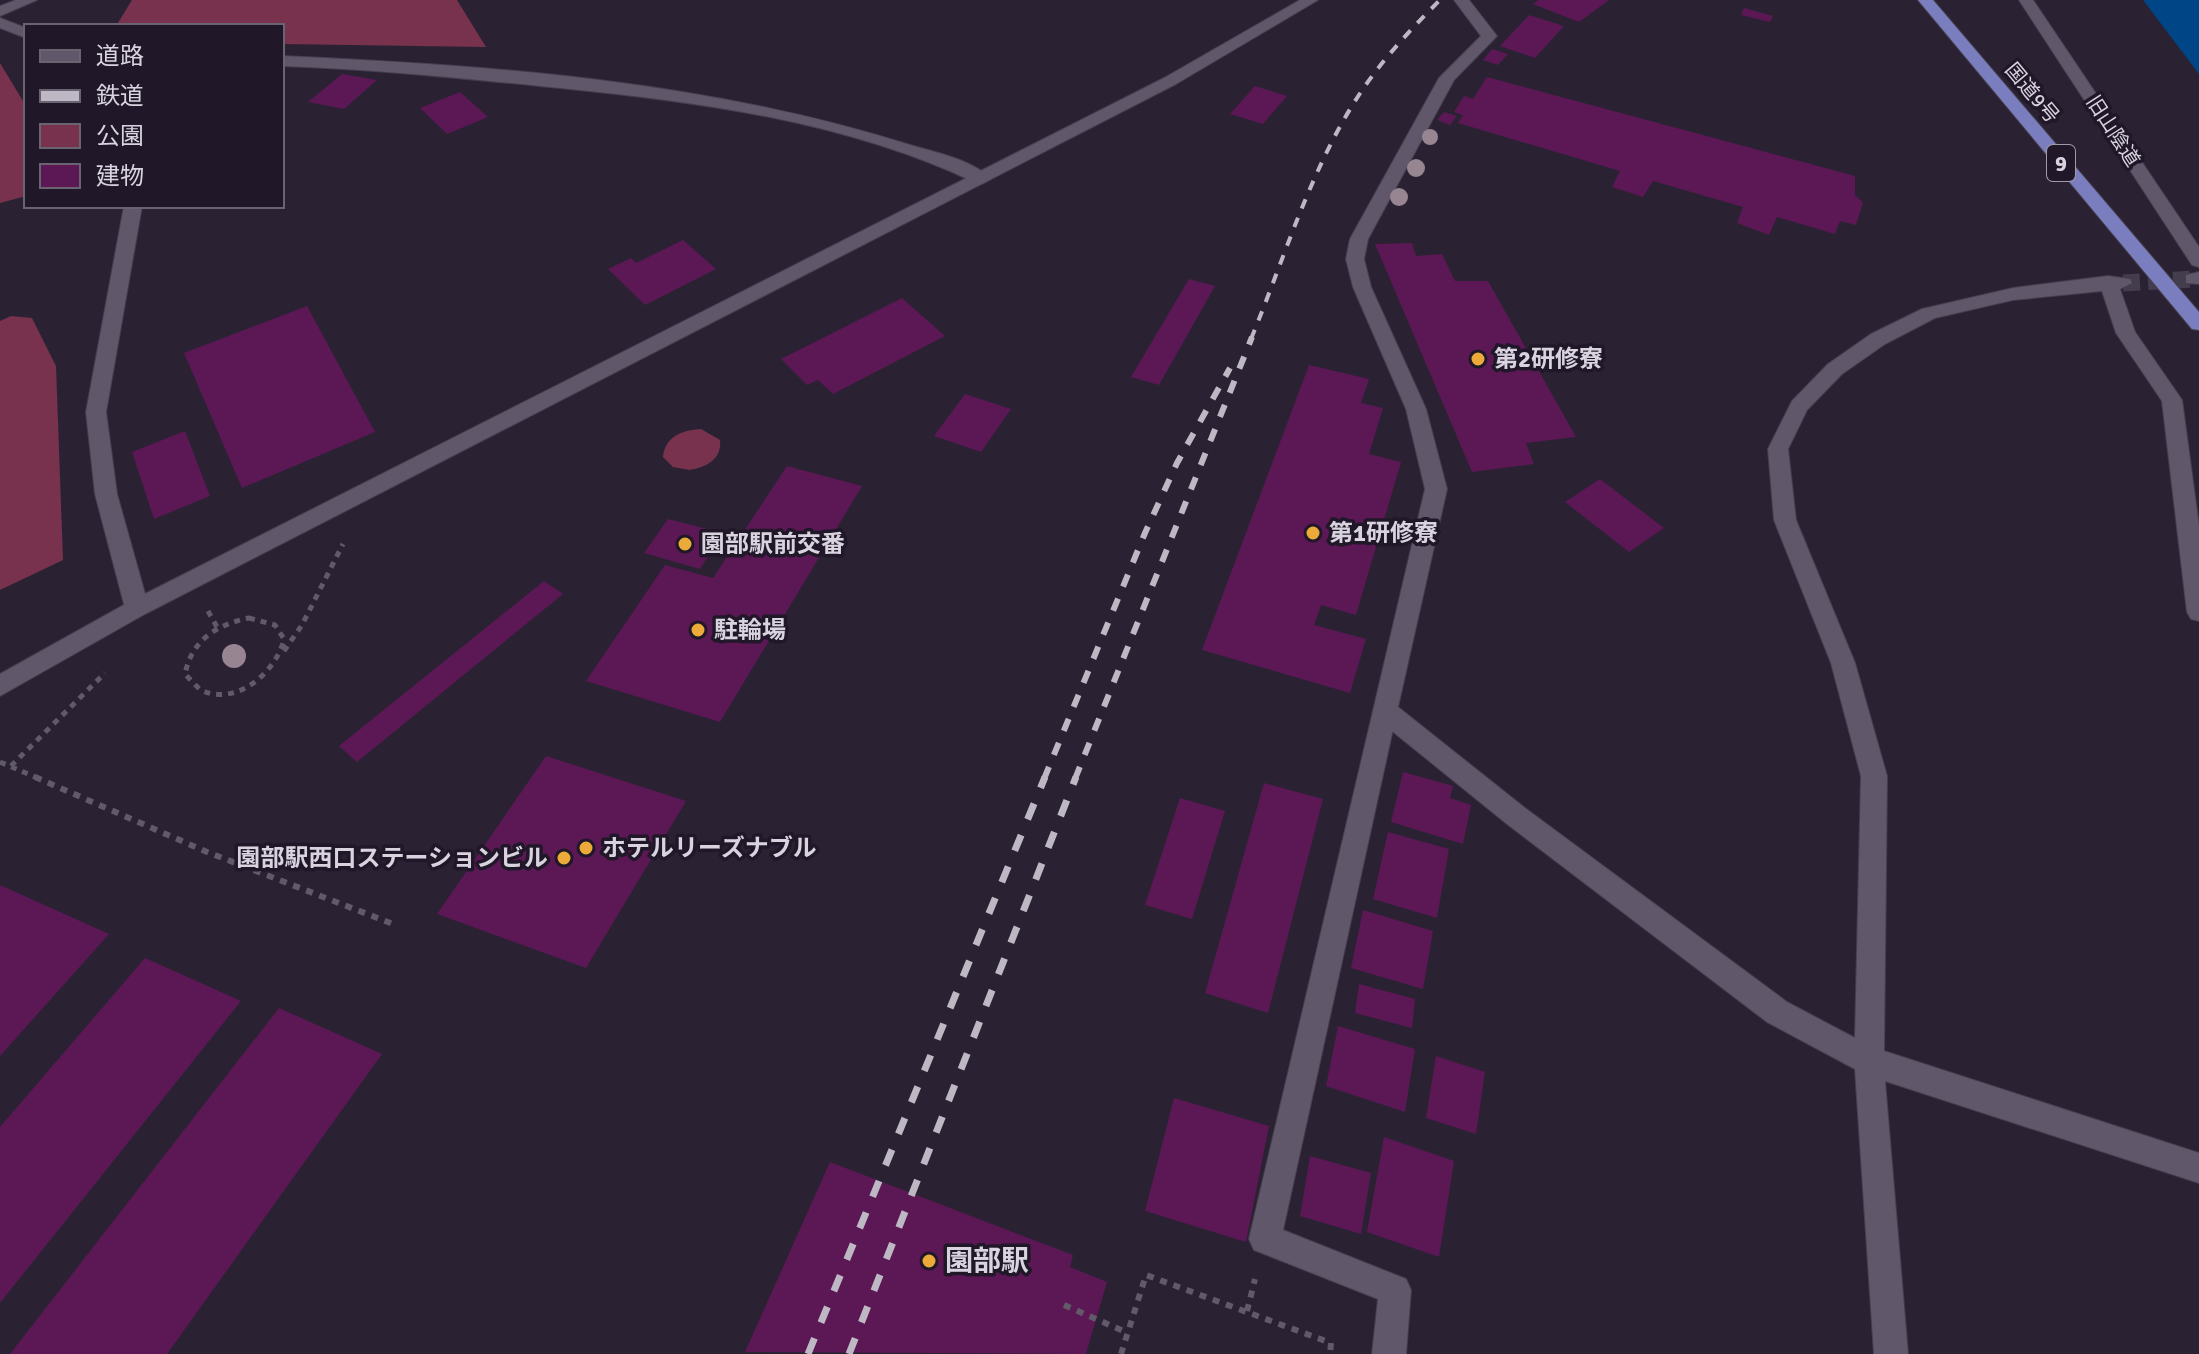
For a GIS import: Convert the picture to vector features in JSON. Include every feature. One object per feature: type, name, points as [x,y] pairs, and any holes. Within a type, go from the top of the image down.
[{"type":"highway","name":"国道9号","points":[[1925,0],[2199,324]]},
{"type":"street","points":[[0,11],[30,0]]},
{"type":"street","points":[[1389,1354],[1395,1290],[1265,1239],[1436,489],[1416,409],[1362,287],[1355,259],[1359,239],[1447,78],[1489,36],[1461,0]]},
{"type":"street","name":"旧山陰道","points":[[2026,0],[2197,273]]},
{"type":"street","points":[[0,686],[137,608],[1212,59],[1303,1]]},
{"type":"street","points":[[0,23],[24,32]]},
{"type":"street","points":[[284,61],[382,65],[682,95],[881,141],[942,160],[982,179]]},
{"type":"street","points":[[133,208],[96,412],[106,494],[137,608]]},
{"type":"street","points":[[1891,1354],[1869,1061],[1874,776],[1843,663],[1785,520],[1778,449],[1799,406],[1835,369],[1878,339],[1929,313],[2013,294],[2115,282],[2126,333],[2172,400],[2199,612]]},
{"type":"street","points":[[1385,711],[1516,816],[1777,1012],[1869,1061],[2199,1168]]},
{"type":"path","points":[[282,654],[283,631],[275,623],[249,618],[217,627],[193,649],[185,674],[200,691],[230,692],[247,687],[275,666],[302,625],[345,540]]},
{"type":"path","points":[[208,611],[217,627]]},
{"type":"path","points":[[11,766],[105,673]]},
{"type":"path","points":[[0,762],[207,852],[393,924]]},
{"type":"path","points":[[1121,1354],[1146,1275],[1331,1343],[1330,1354]]},
{"type":"path","points":[[1064,1305],[1128,1333]]},
{"type":"green space","points":[[132,0],[457,0],[486,47],[284,44],[284,24],[117,24]]},
{"type":"green space","points":[[0,63],[24,103],[24,197],[0,203]]},
{"type":"green space","points":[[11,316],[32,318],[56,366],[63,560],[0,590],[0,321]]},
{"type":"green space","points":[[701,429],[720,440],[719,452],[712,461],[690,470],[673,467],[663,457],[671,439]]},
{"type":"water","points":[[2143,0],[2199,0],[2199,74]]},
{"type":"building","points":[[1538,0],[1609,0],[1579,22],[1533,4]]},
{"type":"building","points":[[1744,8],[1773,16],[1770,22],[1741,15]]},
{"type":"building","points":[[1529,15],[1564,26],[1535,58],[1500,46]]},
{"type":"building","points":[[1492,49],[1508,54],[1498,65],[1483,60]]},
{"type":"building","points":[[342,74],[377,80],[344,109],[308,102]]},
{"type":"building","points":[[1487,77],[1855,176],[1855,195],[1863,203],[1856,225],[1840,221],[1835,234],[1777,217],[1769,235],[1737,223],[1743,207],[1653,181],[1643,197],[1612,187],[1620,171],[1458,123],[1463,115],[1454,112],[1464,96],[1473,99]]},
{"type":"building","points":[[1255,86],[1287,96],[1263,124],[1230,114]]},
{"type":"building","points":[[460,92],[488,117],[447,134],[420,108]]},
{"type":"building","points":[[1444,112],[1457,116],[1450,125],[1437,120]]},
{"type":"building","points":[[683,240],[716,269],[645,305],[608,269],[631,258],[636,263]]},
{"type":"building","name":"第2研修寮","points":[[1412,243],[1416,256],[1442,254],[1455,281],[1488,281],[1576,437],[1526,443],[1534,464],[1472,472],[1375,244]]},
{"type":"building","points":[[1189,279],[1215,286],[1159,385],[1131,377]]},
{"type":"building","points":[[902,298],[945,336],[833,394],[818,380],[807,385],[781,359]]},
{"type":"building","points":[[307,306],[375,432],[242,488],[184,353]]},
{"type":"building","name":"第1研修寮","points":[[1309,365],[1369,379],[1361,403],[1383,408],[1369,454],[1401,462],[1356,615],[1321,605],[1314,625],[1366,639],[1350,693],[1202,650]]},
{"type":"building","points":[[965,394],[1011,409],[981,452],[934,436]]},
{"type":"building","points":[[185,431],[210,496],[154,519],[132,452]]},
{"type":"building","name":"駐輪場","points":[[787,466],[862,486],[720,722],[586,681],[665,565],[713,578]]},
{"type":"building","points":[[1600,479],[1664,528],[1629,552],[1565,502]]},
{"type":"building","points":[[668,519],[723,533],[700,569],[644,553]]},
{"type":"building","points":[[544,581],[563,594],[357,762],[339,746]]},
{"type":"building","name":"園部駅西口ステーションビル","points":[[546,756],[686,801],[586,968],[437,914]]},
{"type":"building","points":[[1403,772],[1453,786],[1450,798],[1471,805],[1463,844],[1391,822]]},
{"type":"building","points":[[1264,783],[1323,799],[1268,1013],[1205,993]]},
{"type":"building","points":[[1180,798],[1225,811],[1192,919],[1145,905]]},
{"type":"building","points":[[1388,832],[1449,849],[1437,918],[1373,899]]},
{"type":"building","points":[[0,885],[109,934],[0,1056]]},
{"type":"building","points":[[1363,910],[1433,931],[1423,989],[1351,968]]},
{"type":"building","points":[[145,958],[241,1001],[0,1303],[0,1127]]},
{"type":"building","points":[[1359,984],[1415,999],[1412,1028],[1355,1013]]},
{"type":"building","points":[[279,1008],[382,1054],[167,1354],[10,1354]]},
{"type":"building","points":[[1338,1026],[1415,1049],[1405,1112],[1326,1086]]},
{"type":"building","points":[[1436,1056],[1485,1072],[1476,1134],[1426,1118]]},
{"type":"building","points":[[1174,1098],[1269,1126],[1246,1242],[1145,1211]]},
{"type":"building","points":[[1384,1137],[1454,1161],[1439,1257],[1367,1232]]},
{"type":"building","points":[[1310,1156],[1371,1173],[1361,1234],[1300,1216]]},
{"type":"building","name":"園部駅","points":[[830,1162],[1073,1255],[1070,1267],[1107,1282],[1086,1354],[745,1352]]},
{"type":"tunnel","points":[[2123,283],[2193,279]]},
{"type":"railway","points":[[1251,339],[1299,216],[1340,126],[1375,72],[1440,0]]},
{"type":"railway","points":[[1075,779],[1252,337]]},
{"type":"railway","points":[[1044,779],[1145,533],[1177,463],[1230,368]]},
{"type":"railway","points":[[808,1354],[1045,777]]},
{"type":"railway","points":[[849,1354],[1076,777]]},
{"type":"place","name":"第2研修寮","points":[[1478,359]]},
{"type":"place","name":"第1研修寮","points":[[1313,533]]},
{"type":"place","name":"園部駅前交番","points":[[685,544]]},
{"type":"place","name":"駐輪場","points":[[698,630]]},
{"type":"place","name":"ホテルリーズナブル","points":[[586,848]]},
{"type":"place","name":"園部駅西口ステーションビル","points":[[564,858]]},
{"type":"place","name":"園部駅","points":[[929,1261]]}]
